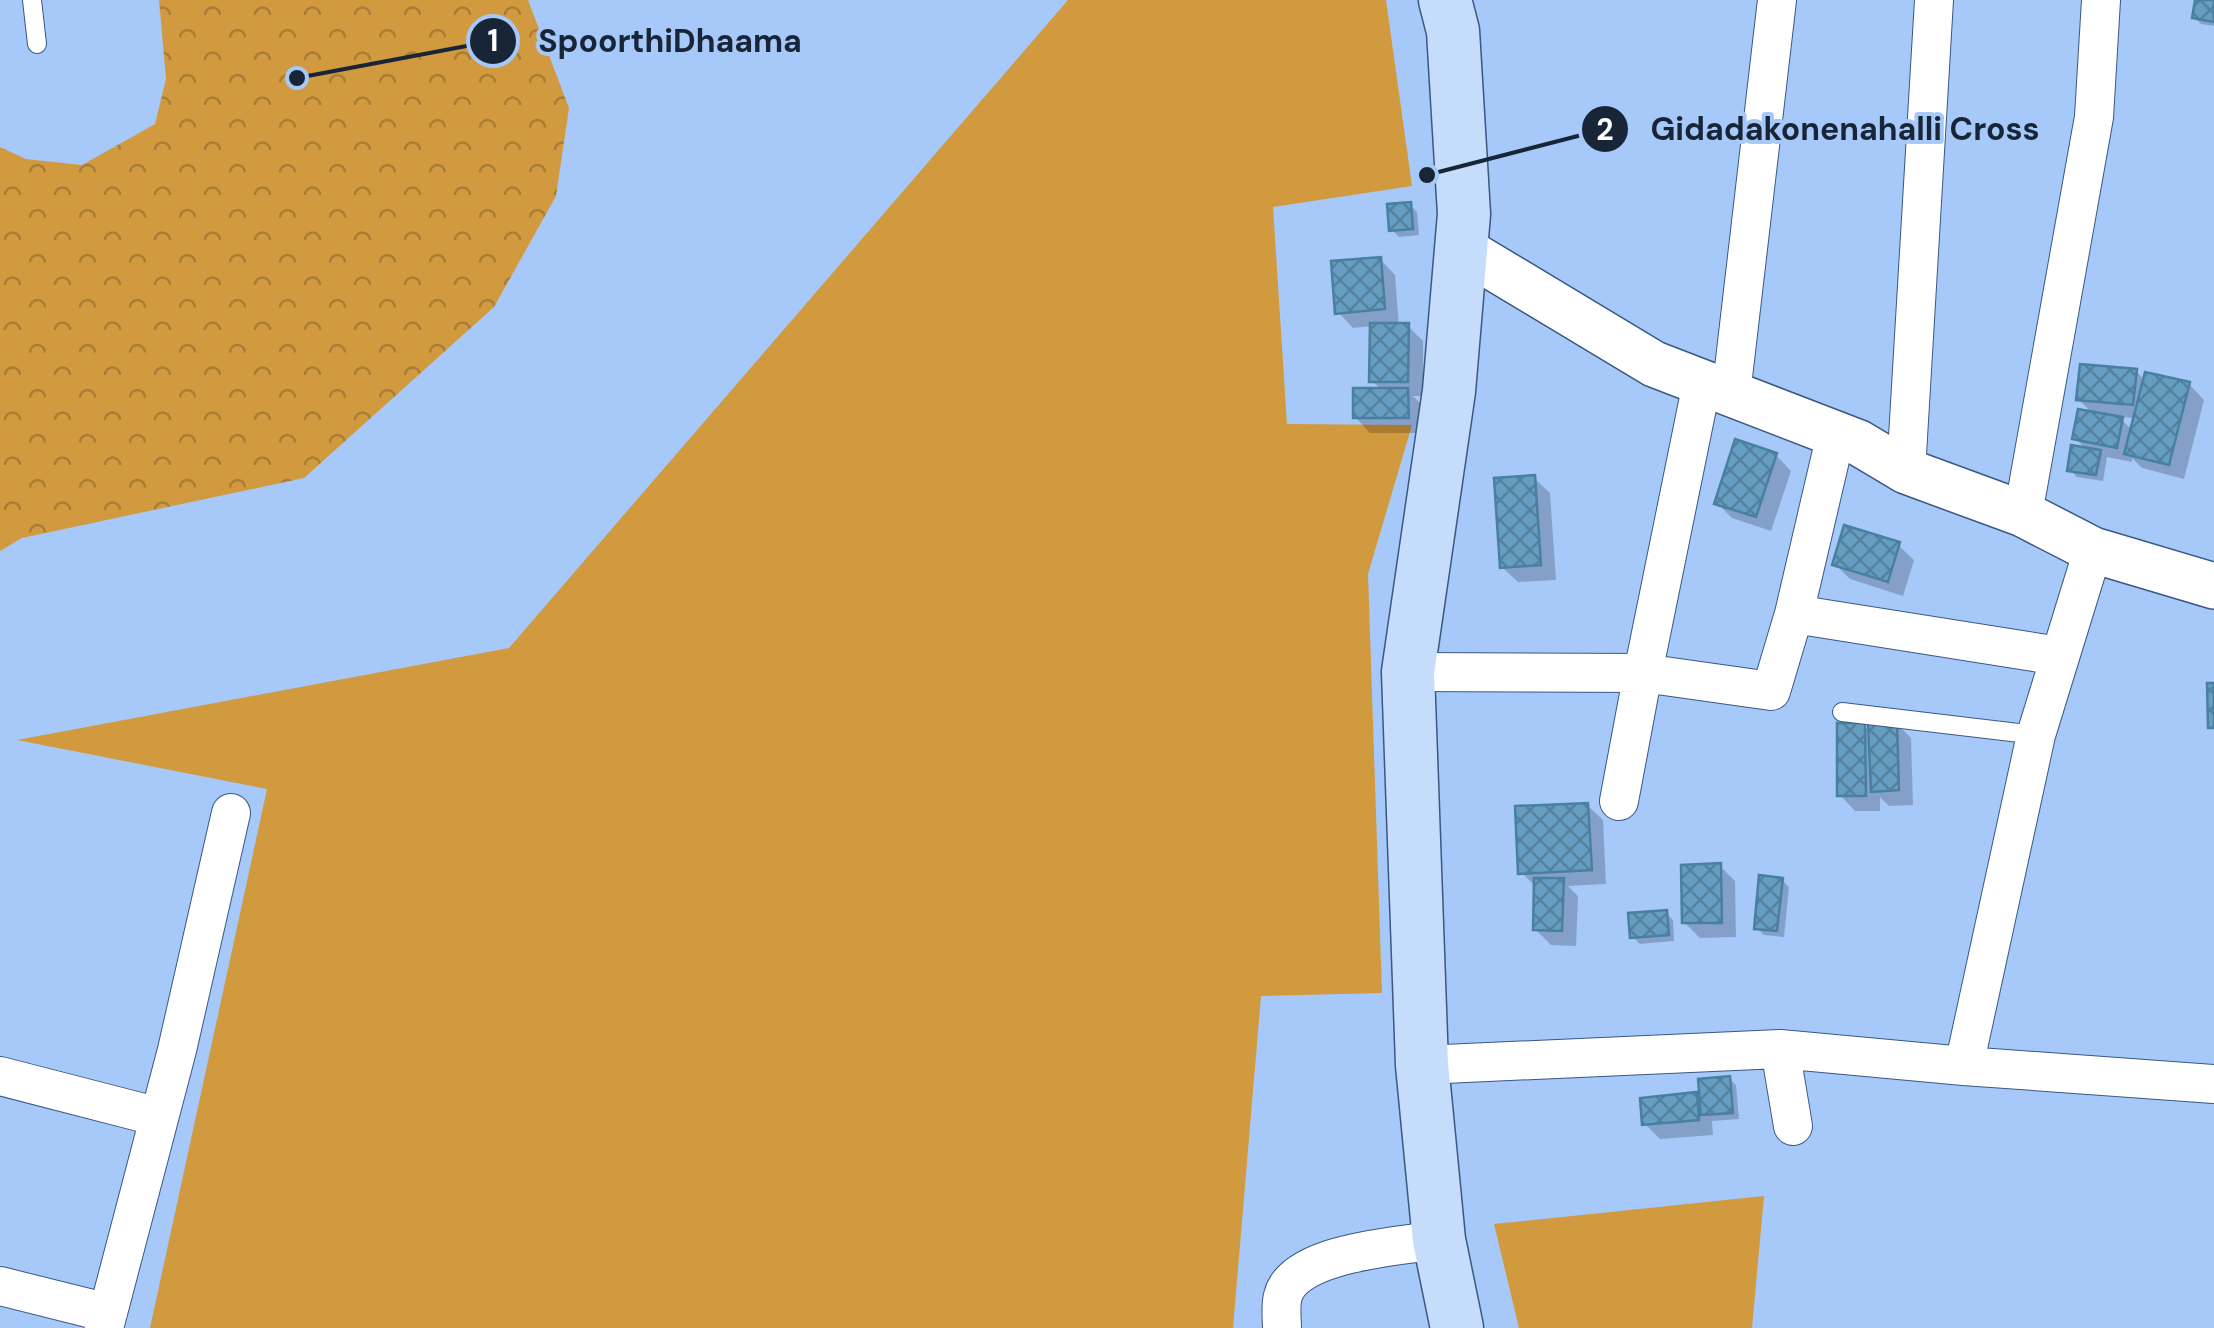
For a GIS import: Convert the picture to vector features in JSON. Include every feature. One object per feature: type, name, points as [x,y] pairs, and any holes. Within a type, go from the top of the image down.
[{"type":"main road","points":[[1445,0],[1454,31],[1464,214],[1449,390],[1408,672],[1422,1065],[1439,1240],[1457,1328]]},
{"type":"street","points":[[1619,801],[1643,673],[1716,388],[1778,0]]},
{"type":"street","points":[[1906,471],[1934,0]]},
{"type":"street","points":[[2022,514],[2094,117],[2102,0]]},
{"type":"street","points":[[1461,248],[1654,364],[1836,434],[1906,471],[2022,514],[2093,550],[2214,586]]},
{"type":"street","points":[[1408,672],[1643,673],[1771,692],[1794,614],[1836,434]]},
{"type":"street","points":[[1964,1066],[2036,735],[2093,550]]},
{"type":"street","points":[[1794,614],[2059,656]]},
{"type":"street","points":[[0,1286],[106,1321],[231,813]]},
{"type":"street","points":[[1422,1065],[1780,1049],[2214,1084]]},
{"type":"street","points":[[1780,1049],[1793,1126]]},
{"type":"street","points":[[0,1076],[159,1116]]},
{"type":"street","points":[[1282,1328],[1283,1294],[1301,1272],[1340,1256],[1439,1240]]},
{"type":"lane","points":[[32,0],[36,44]]},
{"type":"lane","points":[[1842,712],[2036,735]]},
{"type":"green space","points":[[159,0],[528,0],[569,108],[556,196],[494,307],[304,478],[22,538],[0,551],[0,147],[26,159],[82,165],[155,124],[166,79]]},
{"type":"green space","points":[[1068,0],[1386,0],[1412,186],[1273,207],[1287,424],[1412,425],[1368,574],[1382,993],[1261,996],[1233,1328],[150,1328],[267,789],[17,740],[509,648]]},
{"type":"green space","points":[[1764,1196],[1752,1328],[1519,1328],[1494,1224]]},
{"type":"building","points":[[2195,0],[2214,0],[2214,22],[2192,18]]},
{"type":"building","points":[[1411,202],[1413,229],[1389,231],[1387,204]]},
{"type":"building","points":[[1381,257],[1385,309],[1335,314],[1331,261]]},
{"type":"building","points":[[1370,323],[1409,323],[1408,382],[1369,382]]},
{"type":"building","points":[[2080,364],[2137,369],[2133,405],[2076,400]]},
{"type":"building","points":[[2145,372],[2190,382],[2169,465],[2124,454]]},
{"type":"building","points":[[1353,388],[1408,388],[1409,418],[1353,418]]},
{"type":"building","points":[[2078,409],[2123,417],[2117,448],[2072,439]]},
{"type":"building","points":[[1735,439],[1777,453],[1756,517],[1714,504]]},
{"type":"building","points":[[2071,445],[2101,450],[2096,475],[2067,471]]},
{"type":"building","points":[[1535,475],[1541,565],[1500,568],[1494,478]]},
{"type":"building","points":[[1844,525],[1900,542],[1888,582],[1832,565]]},
{"type":"building","points":[[2207,683],[2214,683],[2214,728],[2208,728]]},
{"type":"building","points":[[1868,721],[1897,721],[1899,790],[1871,792]]},
{"type":"building","points":[[1837,723],[1865,723],[1866,796],[1837,796]]},
{"type":"building","points":[[1588,803],[1592,870],[1518,874],[1515,806]]},
{"type":"building","points":[[1721,863],[1722,923],[1682,923],[1681,865]]},
{"type":"building","points":[[1759,875],[1783,878],[1777,931],[1754,929]]},
{"type":"building","points":[[1534,878],[1564,878],[1562,931],[1533,930]]},
{"type":"building","points":[[1667,910],[1669,935],[1630,938],[1628,913]]},
{"type":"building","points":[[1730,1076],[1733,1113],[1701,1115],[1698,1079]]},
{"type":"building","points":[[1697,1092],[1699,1120],[1642,1125],[1640,1098]]},
{"type":"place","name":"SpoorthiDhaama","points":[[297,78]]},
{"type":"place","name":"Gidadakonenahalli Cross","points":[[1427,175]]}]
